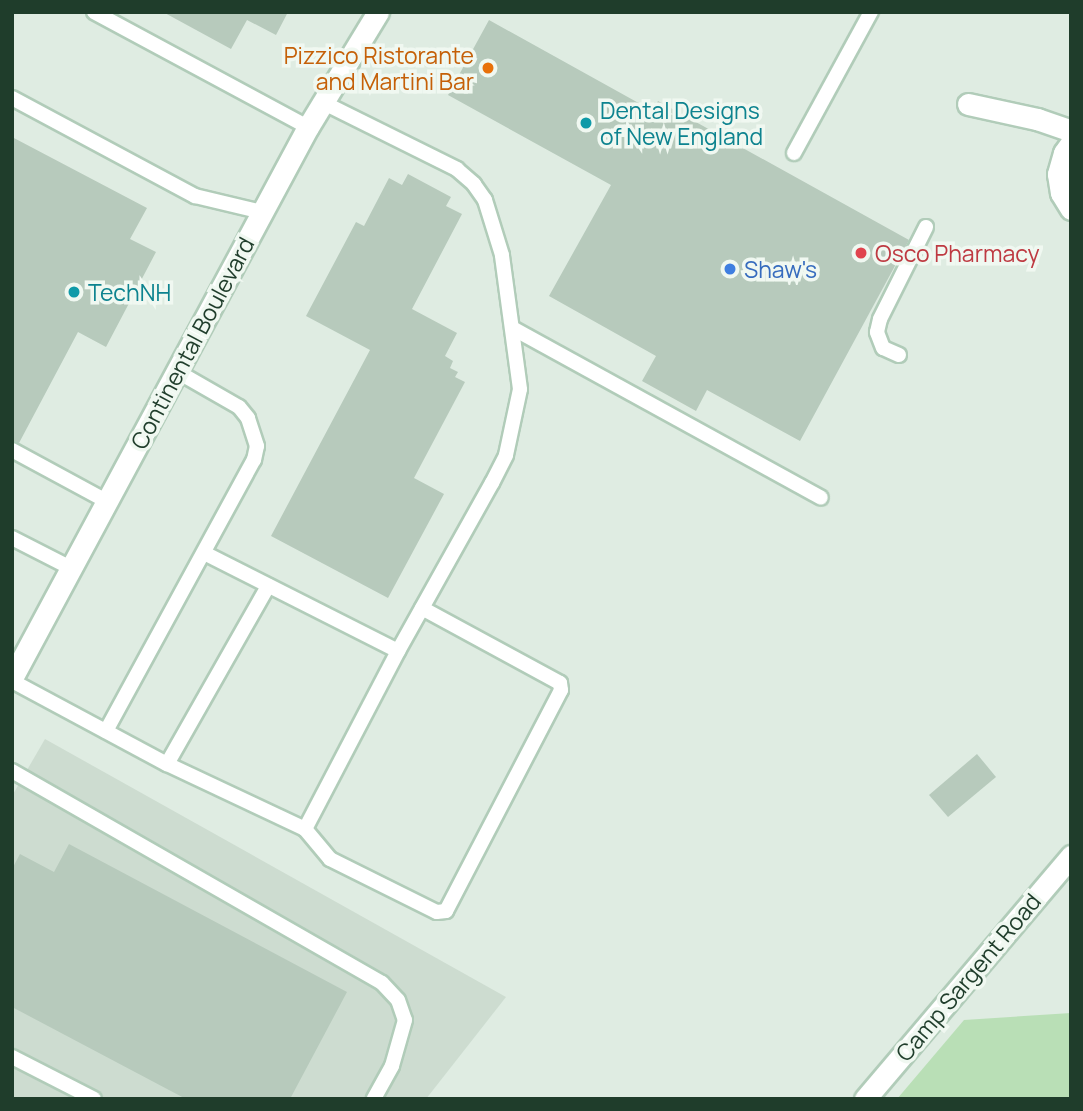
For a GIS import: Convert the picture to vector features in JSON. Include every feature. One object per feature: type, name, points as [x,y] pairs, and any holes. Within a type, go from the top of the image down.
[{"type":"main road","name":"Continental Boulevard","points":[[12,679],[308,127],[377,12]]},
{"type":"main road","points":[[968,104],[1037,119],[1071,131]]},
{"type":"main road","points":[[1071,143],[1064,153],[1058,174],[1062,194],[1071,209]]},
{"type":"main road","name":"Camp Sargent Road","points":[[865,1099],[1071,856]]},
{"type":"lane","points":[[94,12],[308,127]]},
{"type":"lane","points":[[794,153],[871,12]]},
{"type":"lane","points":[[12,97],[195,196],[262,212]]},
{"type":"lane","points":[[305,829],[398,651],[506,455],[520,389],[502,254],[485,200],[474,184],[457,169],[322,102]]},
{"type":"lane","points":[[899,355],[883,348],[877,332],[880,319],[926,227]]},
{"type":"lane","points":[[514,329],[821,498]]},
{"type":"lane","points":[[106,732],[254,460],[257,446],[248,418],[239,407],[178,372]]},
{"type":"lane","points":[[12,450],[108,502]]},
{"type":"lane","points":[[12,538],[71,568]]},
{"type":"lane","points":[[204,553],[398,651]]},
{"type":"lane","points":[[167,764],[268,586]]},
{"type":"lane","points":[[12,679],[167,764],[305,829],[330,859],[437,912],[446,911],[561,690],[560,683],[422,608]]},
{"type":"lane","points":[[12,771],[382,983],[398,1000],[405,1020],[392,1066],[374,1099]]},
{"type":"lane","points":[[12,1057],[94,1099]]},
{"type":"shaded area","points":[[45,739],[506,997],[426,1099],[12,1099],[12,796]]},
{"type":"green space","points":[[1071,1013],[1071,1099],[897,1099],[964,1020]]},
{"type":"building","points":[[163,12],[288,12],[276,35],[247,20],[231,49]]},
{"type":"building","name":"Shaw's","points":[[489,20],[653,111],[658,101],[909,240],[800,441],[707,390],[696,411],[642,381],[656,356],[549,296],[611,185],[448,95]]},
{"type":"building","name":"TechNH","points":[[12,137],[147,208],[130,239],[156,252],[106,347],[78,332],[19,443],[12,440]]},
{"type":"building","points":[[408,174],[451,197],[446,206],[462,214],[412,309],[457,333],[445,356],[453,361],[450,368],[458,372],[455,377],[465,382],[414,478],[444,494],[388,598],[271,536],[370,350],[306,316],[356,222],[364,226],[389,178],[402,185]]},
{"type":"building","points":[[977,754],[996,777],[948,817],[929,795]]},
{"type":"building","points":[[69,844],[347,992],[290,1099],[186,1099],[12,1007],[12,869],[20,854],[54,872]]},
{"type":"place","name":"Pizzico Ristorante and Martini Bar","points":[[488,68]]},
{"type":"place","name":"Dental Designs of New England","points":[[586,123]]},
{"type":"place","name":"Osco Pharmacy","points":[[861,253]]},
{"type":"place","name":"Shaw's","points":[[730,269]]},
{"type":"place","name":"TechNH","points":[[74,292]]}]
